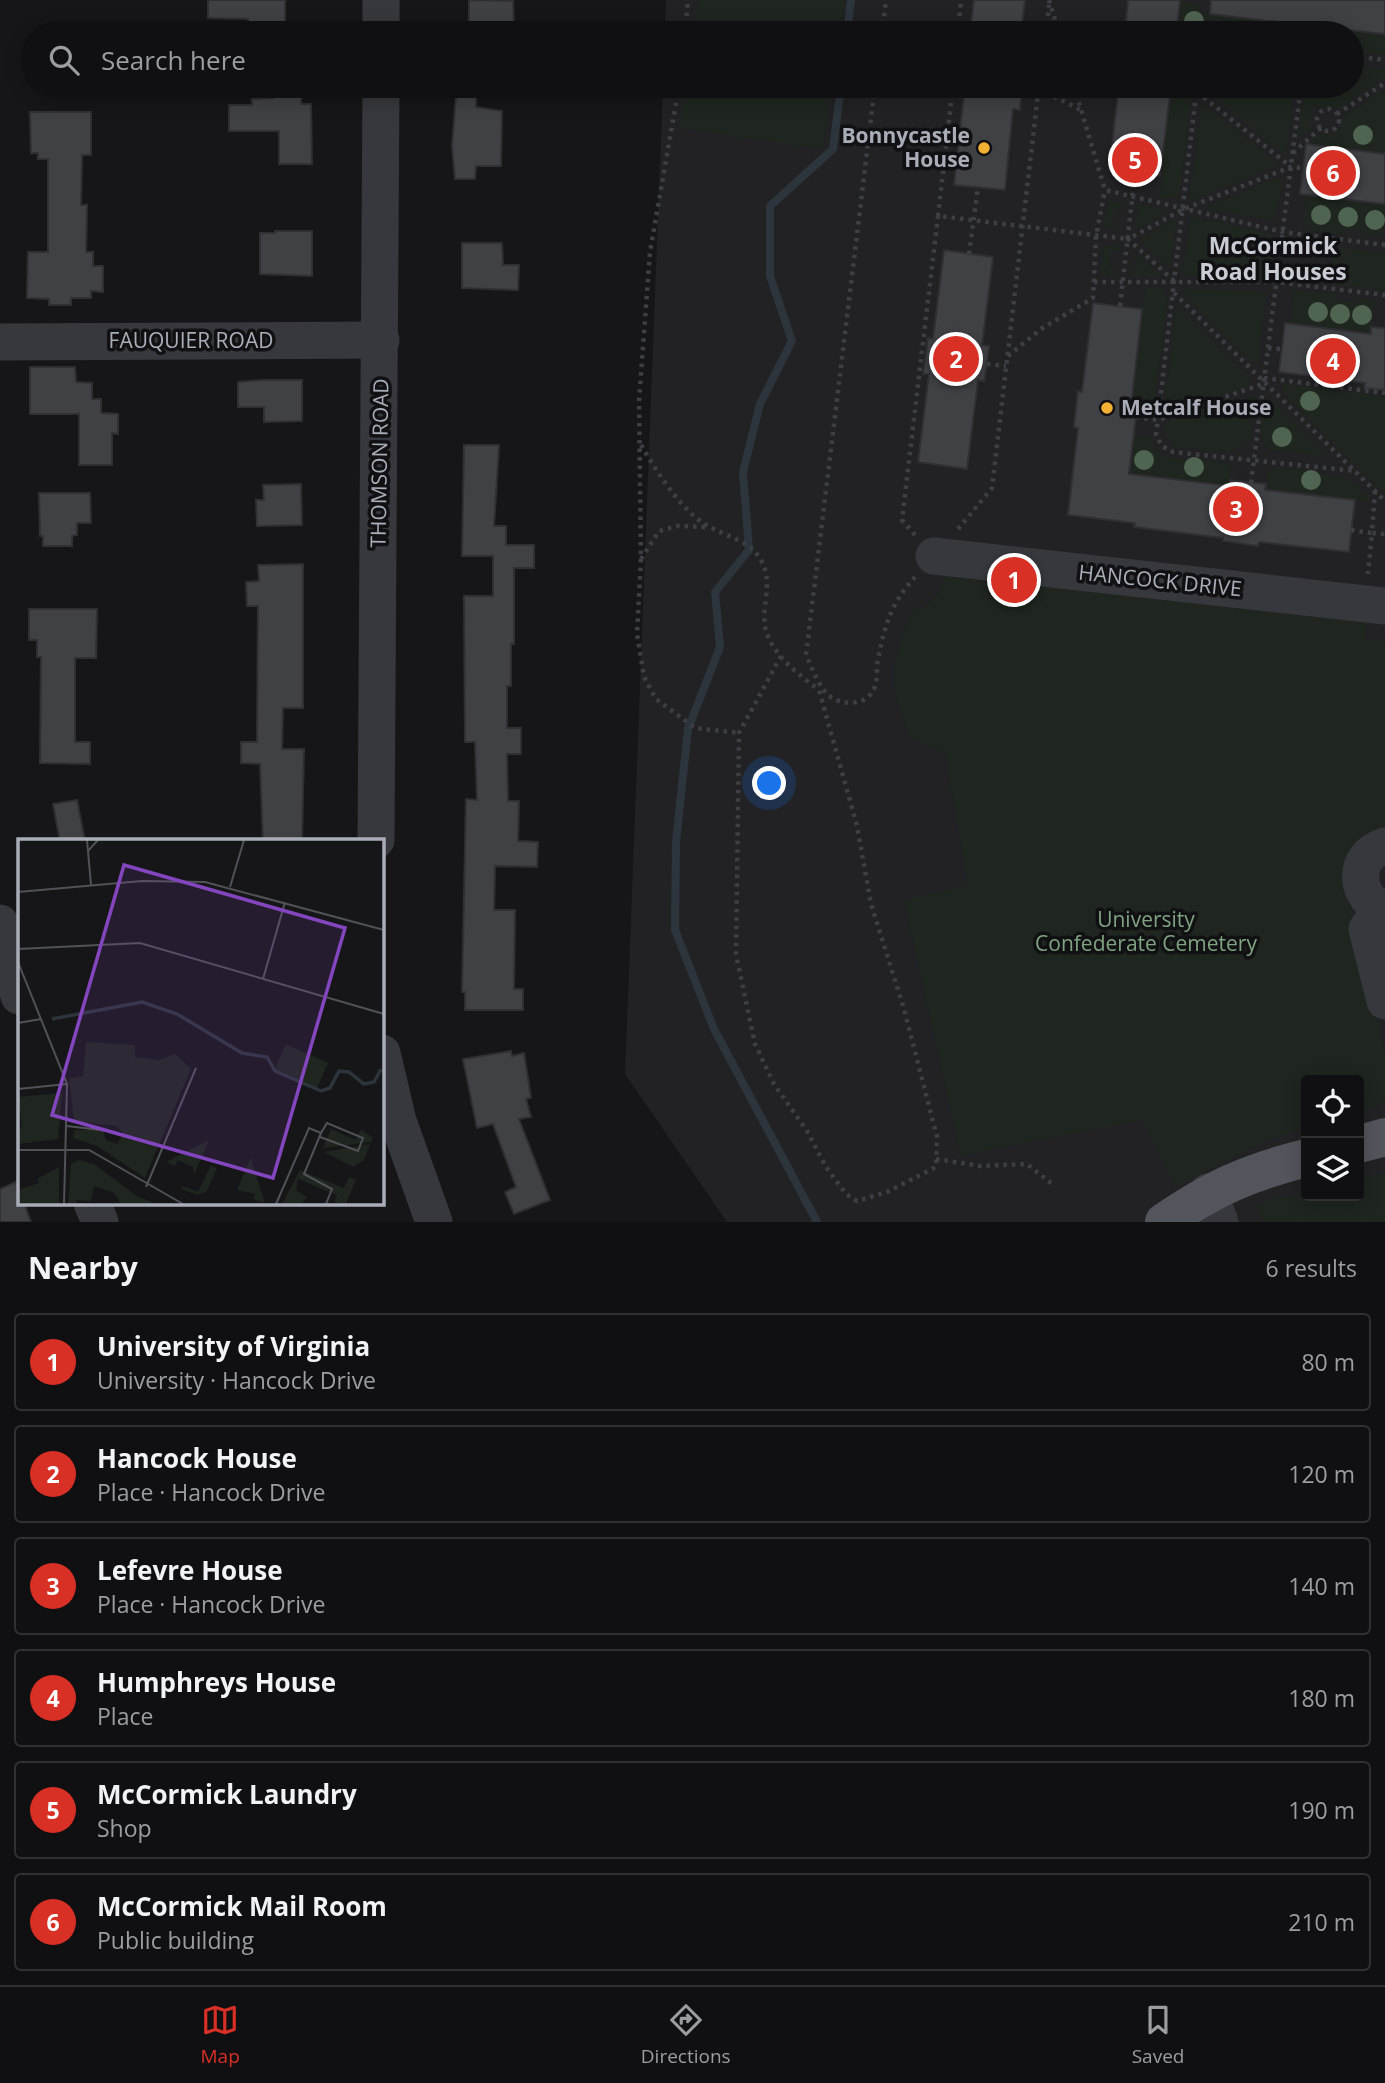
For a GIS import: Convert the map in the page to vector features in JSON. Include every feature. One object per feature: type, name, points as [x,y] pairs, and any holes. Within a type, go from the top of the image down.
[{"type":"main road","points":[[1364,1143],[1385,1137]]},
{"type":"main road","points":[[1164,1222],[1214,1207],[1235,1179],[1301,1159]]},
{"type":"street","points":[[381,0],[381,21]]},
{"type":"street","name":"THOMSON ROAD","points":[[376,839],[381,98]]},
{"type":"street","name":"FAUQUIER ROAD","points":[[0,342],[381,340]]},
{"type":"street","name":"HANCOCK DRIVE","points":[[934,556],[1376,593]]},
{"type":"street","points":[[1385,846],[1369,854],[1359,874],[1364,895],[1383,909],[1367,929],[1385,1001]]},
{"type":"street","points":[[0,923],[18,992]]},
{"type":"street","points":[[383,1057],[398,1121],[434,1222]]},
{"type":"street","points":[[92,1204],[100,1222]]},
{"type":"path","points":[[686,21],[688,0]]},
{"type":"path","points":[[883,21],[886,0]]},
{"type":"path","points":[[959,21],[961,0]]},
{"type":"path","points":[[1046,21],[1049,1]]},
{"type":"path","points":[[1049,1],[1055,21]]},
{"type":"path","points":[[1364,57],[1385,60]]},
{"type":"path","points":[[1364,97],[1385,83]]},
{"type":"path","points":[[677,98],[650,252],[639,401],[641,444],[638,634],[644,677],[656,699],[695,727],[739,733]]},
{"type":"path","points":[[829,696],[818,682],[806,655],[874,98]]},
{"type":"path","points":[[934,556],[902,520],[924,354],[952,98]]},
{"type":"path","points":[[641,444],[667,487],[710,527],[756,551],[768,578],[766,631],[781,656],[799,676],[829,696],[857,703],[866,700],[875,688],[878,662],[892,604],[992,488],[1038,98]]},
{"type":"path","points":[[1059,98],[1082,111]]},
{"type":"path","points":[[1007,356],[1041,329],[1093,298],[1096,236],[1105,190],[1078,98]]},
{"type":"path","points":[[1196,98],[1156,435],[1162,446],[1173,452],[1356,471]]},
{"type":"path","points":[[1208,98],[1291,167]]},
{"type":"path","points":[[1251,482],[1300,98]]},
{"type":"path","points":[[1337,114],[1362,98]]},
{"type":"path","points":[[1328,110],[1337,114],[1337,127],[1327,131],[1317,122],[1321,112],[1328,110]]},
{"type":"path","points":[[1293,153],[1321,128]]},
{"type":"path","points":[[938,216],[1128,239],[1184,209],[1291,167],[1303,168]]},
{"type":"path","points":[[1120,306],[1135,173]]},
{"type":"path","points":[[969,254],[978,187]]},
{"type":"path","points":[[1105,190],[1283,232],[1385,245]]},
{"type":"path","points":[[1128,239],[1175,282]]},
{"type":"path","points":[[1094,282],[1276,282],[1385,295]]},
{"type":"path","points":[[1174,293],[1385,501]]},
{"type":"path","points":[[1268,348],[1281,349]]},
{"type":"path","points":[[987,364],[1006,366]]},
{"type":"path","points":[[1136,417],[1158,420],[1264,381],[1385,393]]},
{"type":"path","points":[[1375,491],[1372,533],[1376,593]]},
{"type":"path","points":[[640,560],[659,531],[678,526],[710,527]]},
{"type":"path","points":[[1351,530],[1385,534]]},
{"type":"path","points":[[781,656],[739,733],[736,954],[752,1031],[774,1084],[846,1194],[857,1201],[887,1192],[936,1167],[937,1137],[901,998],[871,904],[856,826],[819,690]]},
{"type":"path","points":[[936,1159],[980,1166],[1027,1164],[1052,1184]]},
{"type":"shaded area","points":[[666,0],[1385,0],[1385,1222],[727,1222],[625,1074],[663,98],[1364,98],[1364,21],[665,21]]},
{"type":"green space","points":[[698,0],[845,0],[842,21],[695,21]]},
{"type":"green space","points":[[1180,2],[1199,4],[1198,13],[1268,21],[1178,21]]},
{"type":"green space","points":[[1364,32],[1385,34],[1385,55],[1364,52]]},
{"type":"green space","points":[[1364,67],[1385,70],[1385,78],[1364,92]]},
{"type":"green space","points":[[1385,90],[1385,154],[1306,144],[1322,133],[1332,135],[1339,131],[1343,116]]},
{"type":"green space","points":[[683,98],[830,98],[823,149],[679,128]]},
{"type":"green space","points":[[1169,98],[1192,98],[1180,192],[1177,197],[1160,199]]},
{"type":"green space","points":[[1216,98],[1292,98],[1286,157]]},
{"type":"green space","points":[[1303,98],[1354,98],[1339,108],[1318,107],[1312,112],[1311,129],[1297,138]]},
{"type":"green space","points":[[1202,103],[1280,164],[1189,202]]},
{"type":"green space","points":[[1278,177],[1283,183],[1275,221],[1205,208]]},
{"type":"green space","points":[[1306,195],[1385,204],[1383,238],[1362,236],[1364,231],[1347,229],[1346,235],[1310,231],[1303,223]]},
{"type":"green space","points":[[1108,200],[1126,205],[1123,210],[1115,209],[1112,224],[1120,228],[1118,232],[1102,226]]},
{"type":"green space","points":[[1138,203],[1169,212],[1137,229],[1133,226],[1139,212],[1134,207]]},
{"type":"green space","points":[[1191,216],[1272,234],[1276,243],[1272,275],[1264,280],[1182,275]]},
{"type":"green space","points":[[1173,221],[1177,223],[1171,269],[1138,240]]},
{"type":"green space","points":[[1104,245],[1121,248],[1119,251],[1111,251],[1109,267],[1118,270],[1115,277],[1101,274]]},
{"type":"green space","points":[[1334,247],[1385,253],[1385,290],[1331,283],[1329,276]]},
{"type":"green space","points":[[1135,254],[1162,277],[1132,277],[1129,271],[1135,266],[1136,260],[1132,256]]},
{"type":"green space","points":[[1145,288],[1163,288],[1168,299],[1155,398],[1149,401],[1132,398]]},
{"type":"green space","points":[[1188,289],[1263,291],[1266,294],[1258,367],[1186,299],[1183,294]]},
{"type":"green space","points":[[1295,290],[1337,294],[1338,300],[1354,302],[1355,297],[1375,301],[1371,334],[1290,323]]},
{"type":"green space","points":[[1176,305],[1251,380],[1252,387],[1164,412]]},
{"type":"green space","points":[[1282,385],[1385,396],[1385,494],[1282,392]]},
{"type":"green space","points":[[1266,396],[1329,457],[1269,450],[1261,432]]},
{"type":"green space","points":[[1256,397],[1251,437],[1233,452],[1174,447],[1163,432],[1165,421]]},
{"type":"green space","points":[[1127,433],[1151,437],[1155,450],[1166,457],[1228,464],[1231,469],[1229,486],[1141,475],[1122,480]]},
{"type":"green space","points":[[1277,467],[1347,477],[1370,496],[1370,502],[1265,490],[1267,472]]},
{"type":"green space","name":"University Confederate Cemetery","points":[[946,577],[1367,617],[1365,639],[1385,641],[1385,830],[1368,834],[1357,843],[1352,849],[1344,872],[1385,1053],[1385,1101],[1364,1111],[1364,1075],[1301,1075],[1301,1130],[1264,1141],[1176,1186],[1143,1120],[961,1156],[904,900],[968,885],[945,753],[911,738],[898,704],[894,675],[900,645],[913,611],[925,606],[941,589]]},
{"type":"green space","points":[[1385,1173],[1385,1222],[1263,1222],[1255,1204],[1301,1193],[1301,1201],[1364,1201],[1364,1178]]},
{"type":"building","points":[[208,0],[285,0],[285,21],[208,18]]},
{"type":"building","points":[[469,0],[513,1],[514,21],[469,21]]},
{"type":"building","points":[[974,0],[1025,0],[1022,21],[971,21]]},
{"type":"building","points":[[1128,0],[1180,0],[1177,21],[1126,21]]},
{"type":"building","points":[[1211,0],[1385,0],[1385,34],[1364,32],[1364,21],[1269,21],[1210,14]]},
{"type":"building","points":[[301,98],[301,104],[311,104],[312,164],[279,164],[279,131],[229,131],[229,105],[252,105],[252,99]]},
{"type":"building","points":[[456,98],[476,98],[476,107],[502,111],[501,166],[476,166],[475,179],[455,179],[452,146]]},
{"type":"building","name":"Bonnycastle House","points":[[964,98],[1021,98],[1020,110],[1013,109],[1005,190],[954,185]]},
{"type":"building","points":[[1118,98],[1170,98],[1160,176],[1109,170]]},
{"type":"building","points":[[30,112],[91,112],[91,155],[82,155],[81,205],[87,205],[86,252],[93,252],[93,266],[103,266],[103,292],[91,291],[91,298],[71,298],[71,305],[49,305],[49,299],[27,298],[28,252],[48,252],[48,159],[38,159],[38,153],[31,153]]},
{"type":"building","points":[[1306,144],[1385,154],[1385,204],[1300,194]]},
{"type":"building","points":[[312,231],[312,276],[260,274],[260,233]]},
{"type":"building","points":[[462,243],[502,243],[503,265],[519,265],[518,290],[462,288]]},
{"type":"building","points":[[944,250],[993,257],[982,345],[989,346],[987,364],[984,381],[978,380],[967,469],[918,462],[929,374],[923,374],[928,338],[933,339]]},
{"type":"building","points":[[1093,303],[1142,309],[1132,398],[1138,398],[1129,474],[1229,486],[1230,480],[1266,484],[1265,490],[1355,500],[1349,552],[1259,542],[1258,546],[1223,541],[1223,538],[1134,527],[1135,523],[1068,515],[1078,428],[1074,427],[1078,391],[1082,392]]},
{"type":"building","points":[[1285,323],[1371,334],[1371,327],[1385,328],[1385,390],[1364,388],[1365,383],[1279,372]]},
{"type":"building","points":[[30,367],[75,367],[76,382],[92,383],[92,399],[101,399],[101,413],[118,414],[118,434],[112,433],[112,465],[79,465],[79,414],[30,414]]},
{"type":"building","points":[[302,380],[302,421],[264,422],[264,407],[238,407],[238,382]]},
{"type":"building","points":[[464,445],[499,445],[494,526],[506,526],[506,545],[534,545],[534,568],[514,568],[514,644],[511,644],[511,686],[507,686],[507,728],[521,728],[521,754],[507,754],[508,801],[519,801],[518,841],[538,842],[537,867],[495,866],[494,910],[515,910],[514,989],[523,989],[523,1010],[465,1010],[465,992],[462,992],[466,799],[477,800],[475,742],[465,742],[464,596],[493,596],[493,556],[462,556]]},
{"type":"building","points":[[301,484],[302,525],[257,526],[256,500],[264,500],[263,485]]},
{"type":"building","points":[[39,493],[90,493],[91,523],[77,523],[77,535],[72,536],[72,546],[43,546],[43,536],[40,536]]},
{"type":"building","points":[[303,564],[303,708],[283,708],[282,749],[304,749],[302,839],[263,839],[260,764],[241,763],[241,742],[257,742],[258,606],[247,606],[246,582],[259,581],[258,565]]},
{"type":"building","points":[[29,609],[97,609],[96,658],[75,658],[75,742],[90,742],[90,764],[40,763],[41,657],[37,657],[37,640],[29,640]]},
{"type":"building","points":[[77,800],[85,839],[60,839],[53,804]]},
{"type":"building","points":[[511,1051],[512,1056],[524,1053],[531,1098],[526,1099],[531,1117],[519,1119],[550,1200],[514,1214],[505,1192],[516,1187],[493,1124],[477,1128],[463,1059]]},
{"type":"building","points":[[16,1182],[18,1204],[24,1204],[31,1222],[0,1222],[0,1189]]},
{"type":"waterway","points":[[848,21],[851,0]]},
{"type":"waterway","points":[[817,1222],[714,1029],[675,930],[676,842],[688,729],[720,647],[715,592],[749,550],[743,472],[760,404],[792,341],[770,276],[770,206],[833,149],[839,98]]},
{"type":"place","name":"Bonnycastle House","points":[[984,148]]},
{"type":"place","name":"McCormick Laundry","points":[[1135,160]]},
{"type":"place","name":"McCormick Mail Room","points":[[1333,173]]},
{"type":"place","name":"Hancock House","points":[[956,359]]},
{"type":"place","name":"Humphreys House","points":[[1333,361]]},
{"type":"place","name":"Metcalf House","points":[[1107,408]]},
{"type":"place","name":"Lefevre House","points":[[1236,509]]},
{"type":"place","name":"University of Virginia","points":[[1014,580]]},
{"type":"district","name":"McCormick Road Houses","points":[[1273,259]]}]
